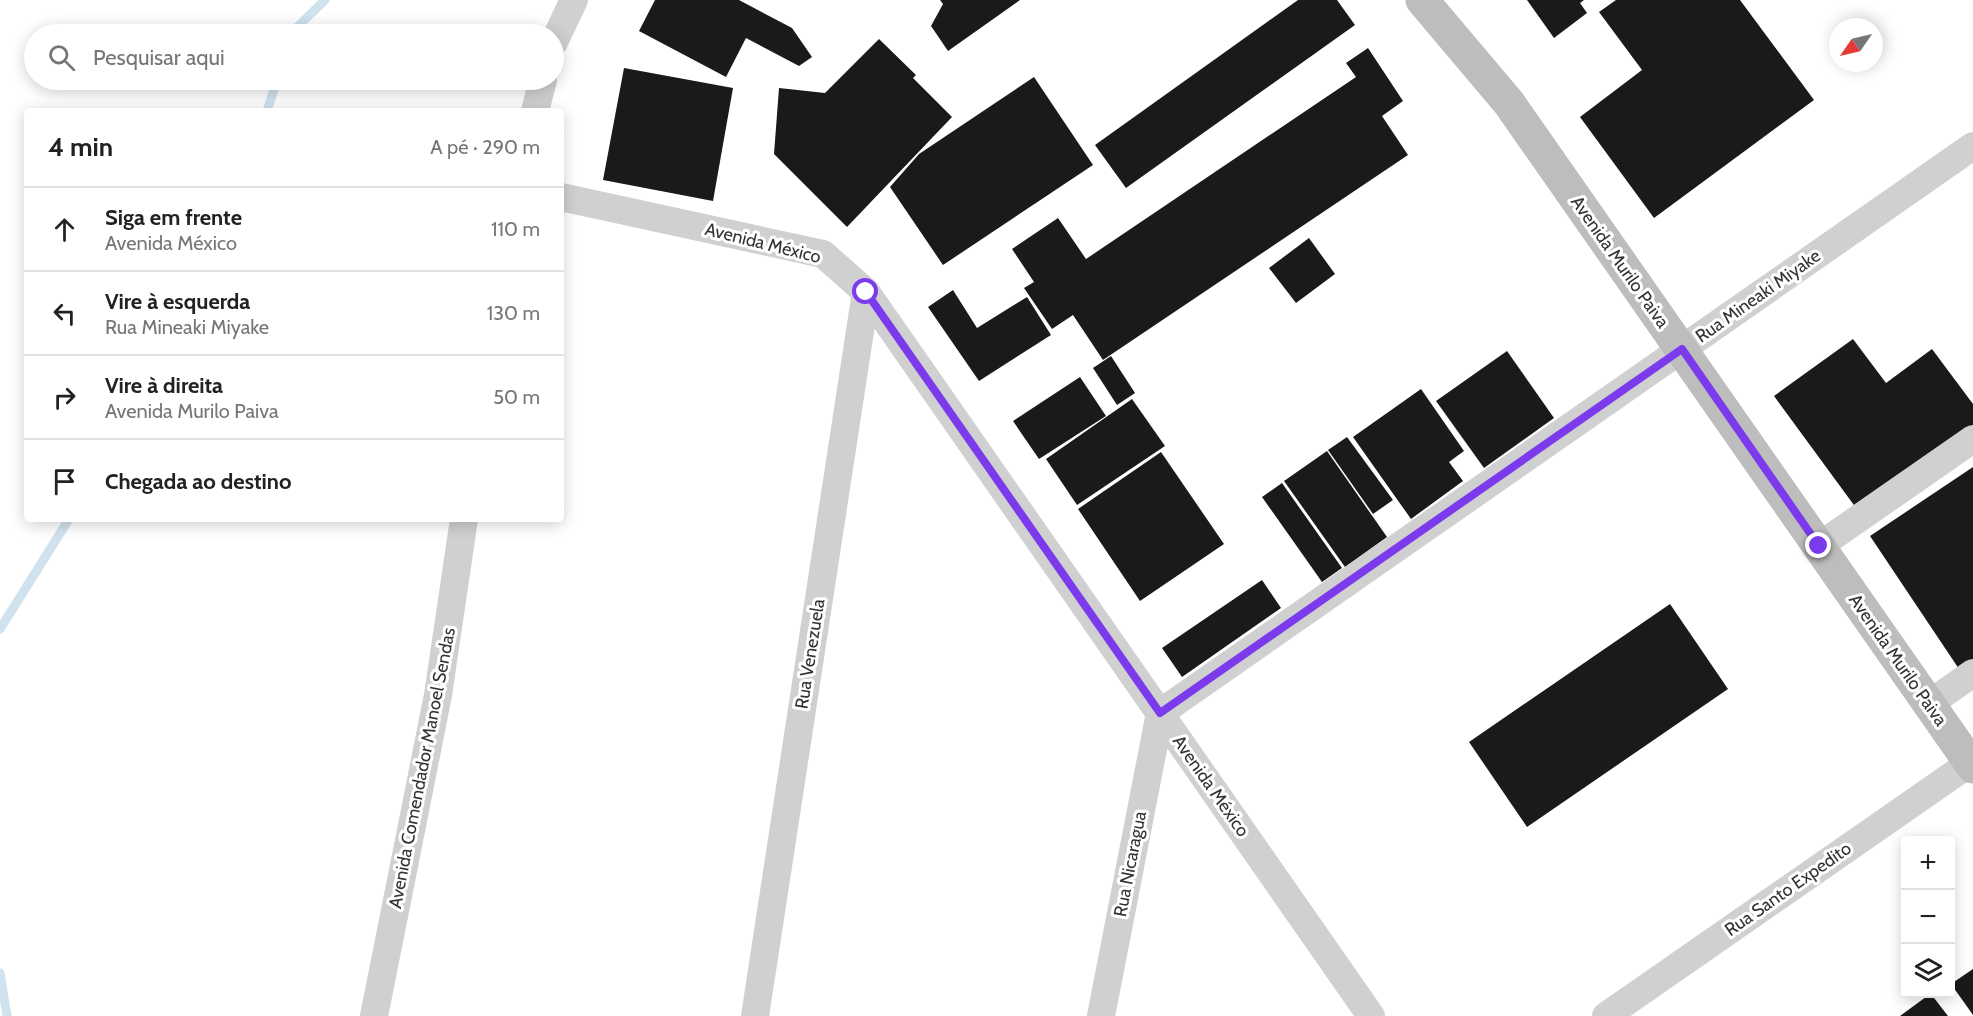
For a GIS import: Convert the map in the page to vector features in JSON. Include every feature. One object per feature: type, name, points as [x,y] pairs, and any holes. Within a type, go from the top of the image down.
[{"type":"street","points":[[563,24],[574,0]]},
{"type":"street","name":"Avenida Murilo Paiva","points":[[1422,0],[1509,103],[1971,765]]},
{"type":"street","points":[[536,108],[540,90]]},
{"type":"street","name":"Rua Mineaki Miyake","points":[[1160,713],[1973,146]]},
{"type":"street","name":"Avenida México","points":[[564,198],[823,254],[866,292],[1371,1016]]},
{"type":"street","name":"Rua Venezuela","points":[[754,1016],[866,292]]},
{"type":"street","points":[[1819,546],[1973,439]]},
{"type":"street","name":"Avenida Comendador Manoel Sendas","points":[[374,1016],[438,695],[465,522]]},
{"type":"street","points":[[1929,704],[1973,673]]},
{"type":"street","name":"Rua Nicaragua","points":[[1101,1016],[1160,713]]},
{"type":"street","name":"Rua Santo Expedito","points":[[1606,1016],[1971,765]]},
{"type":"building","points":[[655,0],[739,0],[792,28],[812,57],[799,66],[746,38],[726,77],[639,31]]},
{"type":"building","points":[[940,0],[1020,0],[948,51],[931,26],[943,4]]},
{"type":"building","points":[[1298,0],[1337,0],[1355,25],[1126,188],[1095,145]]},
{"type":"building","points":[[1527,0],[1584,0],[1580,3],[1587,13],[1554,38]]},
{"type":"building","points":[[1616,0],[1740,0],[1814,100],[1654,218],[1580,117],[1642,70],[1599,12]]},
{"type":"building","points":[[879,39],[916,75],[913,78],[952,117],[847,227],[774,154],[779,88],[825,93]]},
{"type":"building","points":[[1368,48],[1403,101],[1382,116],[1408,155],[1103,360],[1073,315],[1052,329],[1024,288],[1034,282],[1012,249],[1058,218],[1086,259],[1356,77],[1346,63]]},
{"type":"building","points":[[624,68],[733,88],[713,201],[603,180]]},
{"type":"building","points":[[1034,77],[1093,165],[943,265],[890,187],[919,154]]},
{"type":"building","points":[[1309,238],[1335,274],[1296,303],[1269,268]]},
{"type":"building","points":[[953,290],[977,328],[1027,297],[1051,335],[979,381],[928,307]]},
{"type":"building","points":[[1853,339],[1886,383],[1932,349],[1973,404],[1973,429],[1859,512],[1774,396]]},
{"type":"building","points":[[1507,351],[1554,418],[1484,468],[1436,401]]},
{"type":"building","points":[[1111,356],[1135,393],[1117,405],[1093,368]]},
{"type":"building","points":[[1080,377],[1106,416],[1039,459],[1013,421]]},
{"type":"building","points":[[1421,389],[1464,451],[1449,462],[1463,481],[1411,519],[1353,437]]},
{"type":"building","points":[[1132,399],[1165,446],[1077,505],[1046,459]]},
{"type":"building","points":[[1347,437],[1393,500],[1373,514],[1328,450]]},
{"type":"building","points":[[1327,451],[1387,537],[1345,567],[1284,481]]},
{"type":"building","points":[[1161,452],[1224,544],[1140,601],[1078,509]]},
{"type":"building","points":[[1973,467],[1973,660],[1959,669],[1870,536]]},
{"type":"building","points":[[1282,483],[1342,568],[1322,582],[1262,497]]},
{"type":"building","points":[[1262,580],[1281,608],[1182,677],[1162,648]]},
{"type":"building","points":[[1670,604],[1728,689],[1527,827],[1469,742]]},
{"type":"building","points":[[1973,969],[1973,1015],[1955,990],[1955,981]]},
{"type":"building","points":[[1925,998],[1934,998],[1948,1016],[1900,1016]]},
{"type":"waterway","points":[[300,24],[325,0]]},
{"type":"waterway","points":[[268,108],[274,90]]},
{"type":"waterway","points":[[0,629],[67,522]]},
{"type":"waterway","points":[[0,973],[7,1016]]},
{"type":"route","points":[[866,292],[1160,713],[1682,349],[1819,546]]}]
